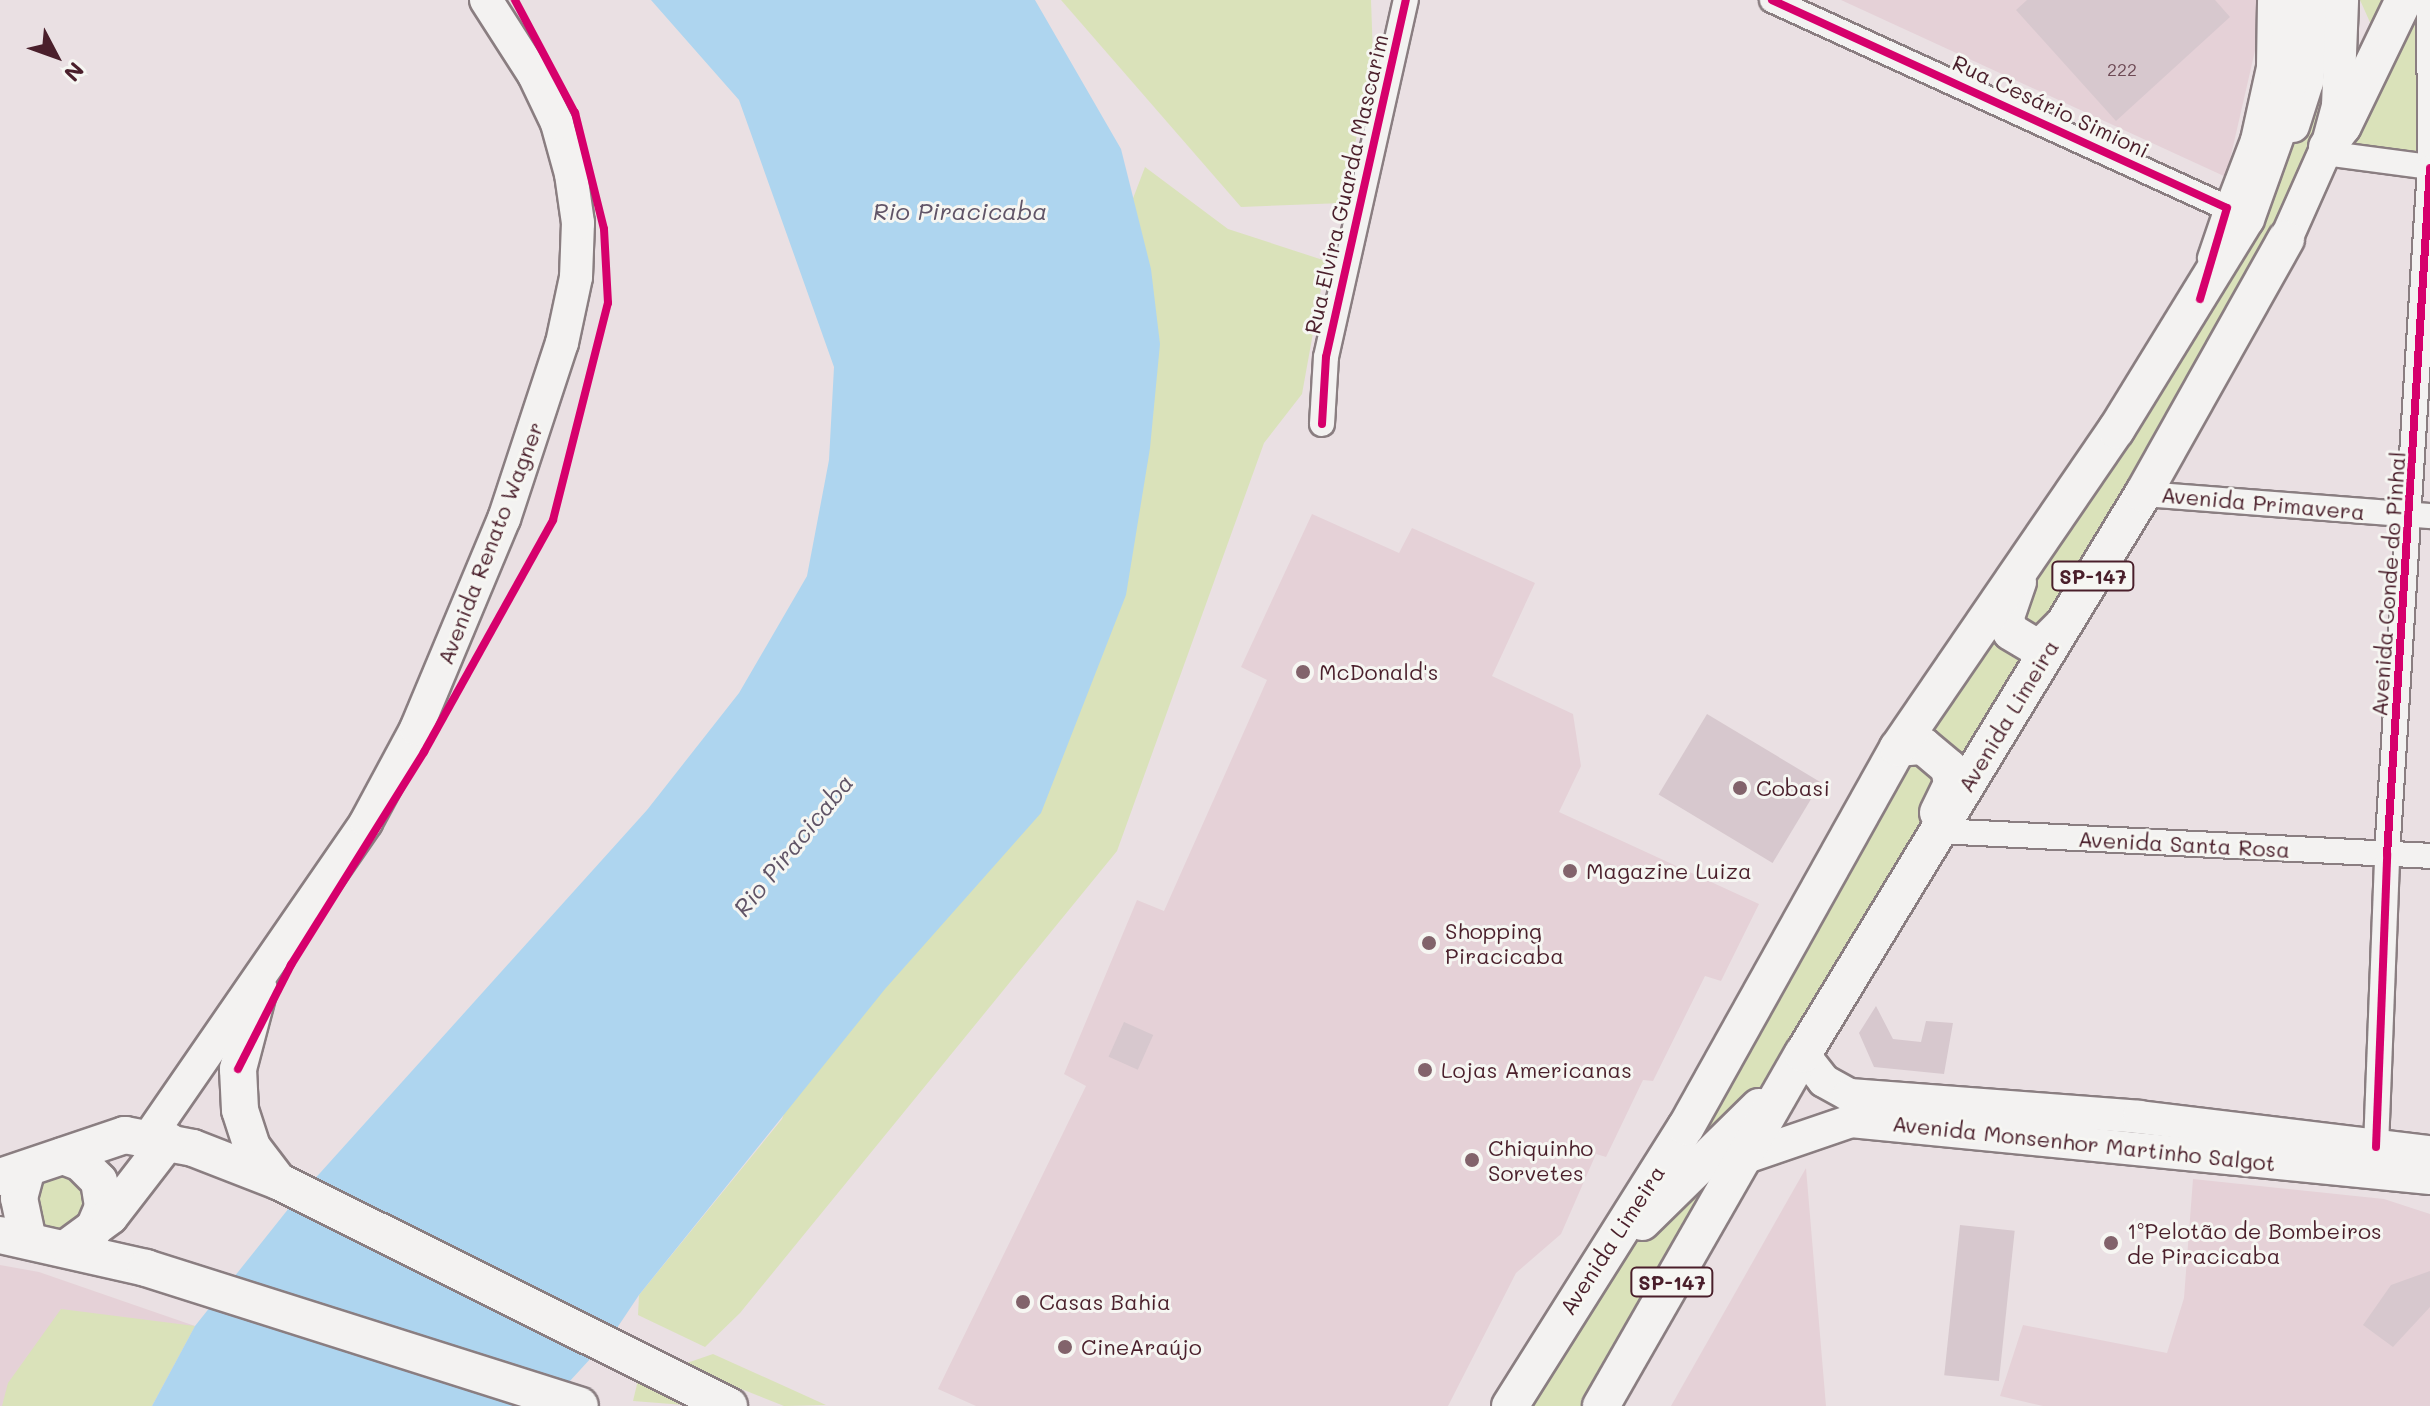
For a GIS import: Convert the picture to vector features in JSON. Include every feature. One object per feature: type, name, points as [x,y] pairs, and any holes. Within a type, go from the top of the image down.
[{"type":"highway","name":"Avenida Limeira","points":[[1510,1406],[1588,1275],[1686,1127],[1898,748],[2200,299],[2236,213],[2279,127],[2288,86],[2292,0]]},
{"type":"highway","points":[[2326,150],[2343,126],[2404,0]]},
{"type":"highway","name":"Avenida Limeira","points":[[1601,1406],[1890,907],[2143,494],[2286,239]]},
{"type":"highway","points":[[2047,523],[2005,619],[2011,632],[2033,645],[2045,643],[2062,625]]},
{"type":"highway","points":[[1890,907],[1952,784],[1949,768],[1928,749],[1898,748]]},
{"type":"highway","points":[[262,979],[238,1069],[240,1110],[252,1147],[278,1181]]},
{"type":"highway","points":[[1588,1275],[1757,1108],[1778,1097]]},
{"type":"highway","points":[[580,1406],[146,1268],[81,1239],[13,1236],[19,1212],[13,1174],[105,1138],[158,1139],[278,1181],[729,1406]]},
{"type":"highway","points":[[81,1239],[158,1139]]},
{"type":"highway","points":[[63,1156],[81,1163],[99,1181],[103,1207],[81,1239]]},
{"type":"main road","name":"Avenida Renato Wagner","points":[[158,1139],[366,822],[416,729],[504,519],[562,343],[576,277],[578,223],[571,174],[557,123],[534,75],[486,0]]},
{"type":"main road","name":"Avenida Limeira","points":[[2236,213],[2295,119],[2313,44],[2315,0]]},
{"type":"main road","name":"Avenida Limeira","points":[[2286,239],[2326,150],[2338,106],[2342,0]]},
{"type":"main road","points":[[1803,1054],[1824,1081],[1849,1095]]},
{"type":"main road","name":"Avenida Monsenhor Martinho Salgot","points":[[1778,1097],[1849,1095],[2139,1117],[2430,1152]]},
{"type":"main road","points":[[2135,1149],[2139,1117]]},
{"type":"main road","name":"Avenida Monsenhor Martinho Salgot","points":[[1743,1158],[1851,1121],[2430,1178]]},
{"type":"street","name":"Rua Elvira Guarda Mascarim","points":[[1322,424],[1326,357],[1406,0]]},
{"type":"street","name":"Rua Cesário Simioni","points":[[1772,0],[2236,213]]},
{"type":"street","points":[[2236,213],[2266,81],[2270,0]]},
{"type":"street","points":[[2429,0],[2430,160]]},
{"type":"street","points":[[2326,150],[2430,168]]},
{"type":"street","name":"Avenida Conde do Pinhal","points":[[2376,1147],[2387,855],[2421,515],[2430,168]]},
{"type":"street","name":"Avenida Primavera","points":[[2143,494],[2421,515]]},
{"type":"street","name":"Avenida Santa Rosa","points":[[1939,831],[2430,856]]},
{"type":"shaded area","points":[[1841,0],[2256,0],[2260,29],[2226,177]]},
{"type":"shaded area","name":"Shopping Piracicaba","points":[[1312,514],[1399,553],[1412,528],[1535,583],[1492,676],[1573,714],[1581,766],[1559,812],[1759,904],[1721,981],[1705,976],[1653,1081],[1643,1080],[1606,1157],[1596,1154],[1561,1234],[1516,1273],[1448,1406],[976,1406],[938,1389],[1086,1086],[1064,1074],[1137,900],[1164,911],[1267,680],[1241,667]]},
{"type":"shaded area","points":[[1806,1168],[1826,1406],[1671,1406]]},
{"type":"shaded area","points":[[2193,1179],[2384,1199],[2430,1214],[2430,1406],[2043,1406],[2000,1396],[2023,1325],[2167,1353],[2184,1298]]},
{"type":"shaded area","points":[[0,1265],[39,1272],[195,1326],[152,1406],[0,1406]]},
{"type":"green space","points":[[1061,0],[1371,0],[1373,56],[1343,203],[1241,207]]},
{"type":"green space","points":[[2342,0],[2327,147],[1601,1406],[1510,1406],[2116,430]]},
{"type":"green space","points":[[2360,0],[2429,0],[2430,167],[2342,148],[2382,49]]},
{"type":"green space","points":[[1145,167],[1228,229],[1326,261],[1302,394],[1264,443],[1117,851],[740,1313],[705,1347],[638,1315],[639,1295],[782,1119]]},
{"type":"green space","points":[[78,1171],[94,1208],[62,1232],[42,1225],[33,1186],[39,1177]]},
{"type":"green space","points":[[61,1309],[195,1326],[152,1406],[2,1406],[8,1383]]},
{"type":"green space","points":[[713,1354],[826,1405],[784,1406],[681,1365]]},
{"type":"green space","points":[[638,1380],[697,1406],[633,1401]]},
{"type":"water","name":"Rio Piracicaba","points":[[651,0],[1035,0],[1121,149],[1151,269],[1160,344],[1150,448],[1126,595],[1041,813],[885,989],[639,1295],[613,1334],[547,1406],[152,1406],[195,1326],[293,1203],[647,810],[739,693],[807,576],[829,460],[834,367],[739,100]]},
{"type":"building","points":[[2027,0],[2215,0],[2230,17],[2116,121],[2016,10]]},
{"type":"building","name":"Cobasi","points":[[1707,714],[1821,783],[1773,863],[1659,795]]},
{"type":"building","points":[[1876,1006],[1893,1039],[1921,1042],[1926,1021],[1953,1023],[1944,1074],[1874,1067],[1859,1033]]},
{"type":"building","points":[[1124,1022],[1153,1035],[1138,1070],[1109,1057]]},
{"type":"building","points":[[1960,1225],[2015,1231],[1999,1381],[1944,1375]]},
{"type":"building","points":[[2430,1271],[2430,1307],[2393,1347],[2363,1325],[2391,1285]]},
{"type":"cycle path","points":[[238,1069],[291,965],[424,752],[553,520],[608,303],[604,229],[575,113],[515,0]]},
{"type":"cycle path","points":[[1322,424],[1326,357],[1406,0]]},
{"type":"cycle path","points":[[1772,0],[2227,208],[2200,299]]},
{"type":"cycle path","points":[[2376,1147],[2387,855],[2430,168]]},
{"type":"place","name":"McDonald's","points":[[1303,672]]},
{"type":"place","name":"Cobasi","points":[[1740,788]]},
{"type":"place","name":"Magazine Luiza","points":[[1570,871]]},
{"type":"place","name":"Shopping Piracicaba","points":[[1429,943]]},
{"type":"place","name":"Lojas Americanas","points":[[1425,1070]]},
{"type":"place","name":"Chiquinho Sorvetes","points":[[1472,1160]]},
{"type":"place","name":"1ºPelotão de Bombeiros de Piracicaba","points":[[2111,1243]]},
{"type":"place","name":"Casas Bahia","points":[[1023,1302]]},
{"type":"place","name":"CineAraújo","points":[[1065,1347]]}]
